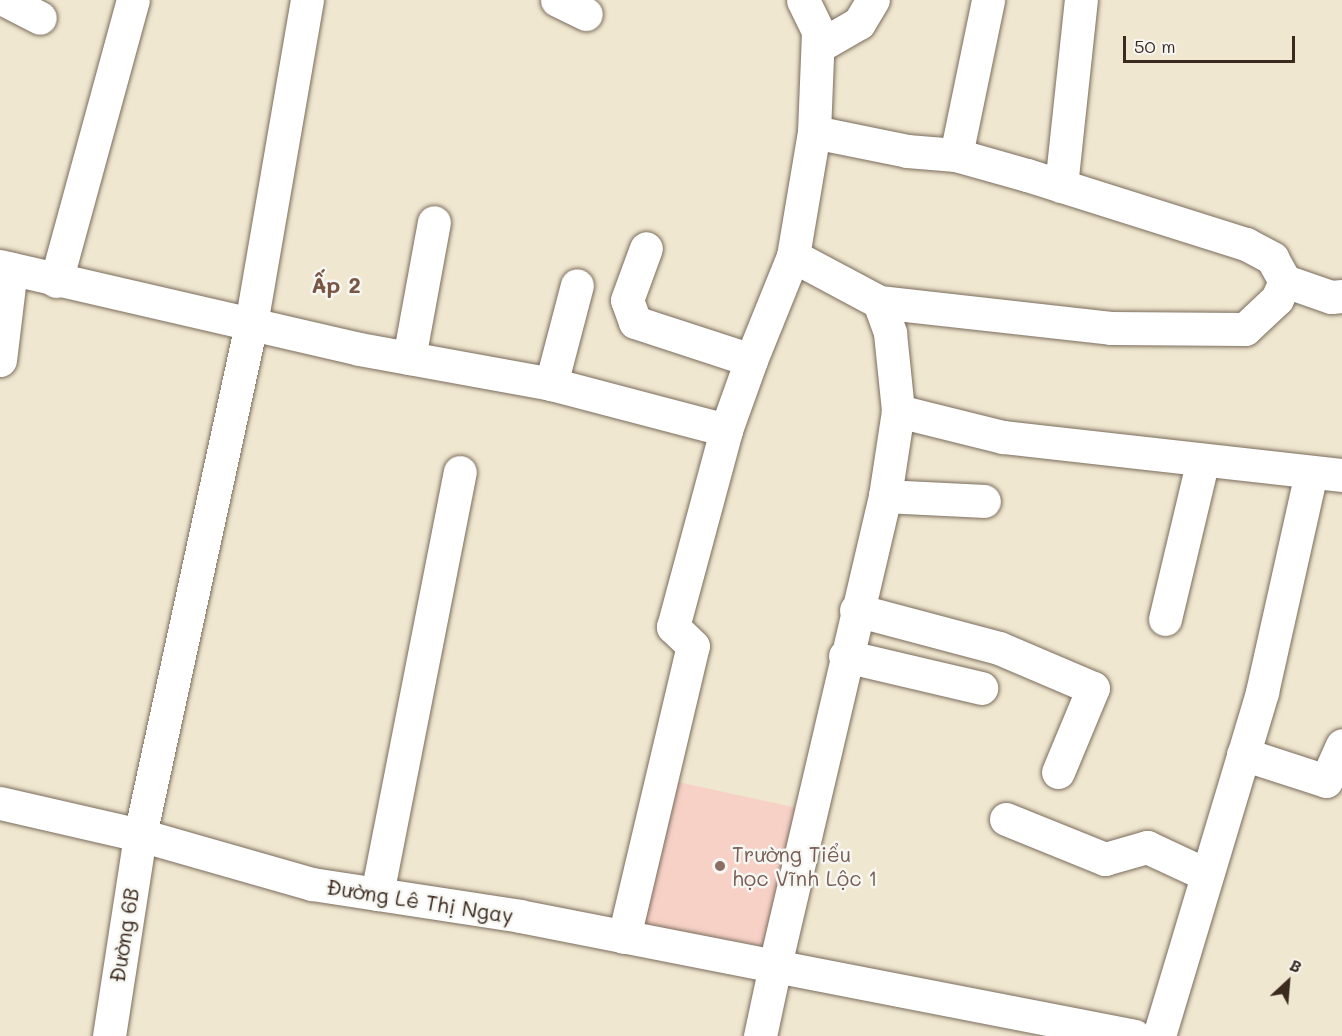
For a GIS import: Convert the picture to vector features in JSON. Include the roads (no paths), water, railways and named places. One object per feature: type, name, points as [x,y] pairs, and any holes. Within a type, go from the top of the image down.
[{"type":"street","points":[[5,0],[39,18]]},
{"type":"street","points":[[56,280],[134,0]]},
{"type":"street","points":[[557,0],[586,14]]},
{"type":"street","points":[[624,937],[693,646],[673,627],[726,430],[751,360],[793,256],[814,132],[819,46],[803,0]]},
{"type":"street","points":[[819,46],[859,23],[873,0]]},
{"type":"street","points":[[956,155],[988,0]]},
{"type":"street","points":[[1061,186],[1081,0]]},
{"type":"street","name":"Đường 6B","points":[[109,1036],[140,835],[251,324],[303,13]]},
{"type":"street","points":[[814,132],[907,151],[956,155],[1061,186],[1246,244],[1272,258],[1285,281],[1342,296]]},
{"type":"street","points":[[409,358],[434,222]]},
{"type":"street","points":[[646,248],[627,300],[634,322],[751,360]]},
{"type":"street","points":[[793,256],[879,302],[1112,328],[1245,329],[1277,299],[1285,281]]},
{"type":"street","points":[[0,360],[5,268],[409,358],[551,384],[726,430]]},
{"type":"street","points":[[551,384],[577,285]]},
{"type":"street","points":[[760,1036],[845,656],[885,496],[898,411],[890,333],[879,302]]},
{"type":"street","points":[[898,411],[1003,437],[1327,474],[1286,570],[1277,634],[1158,1036]]},
{"type":"street","points":[[1165,619],[1203,460]]},
{"type":"street","points":[[377,894],[460,472]]},
{"type":"street","points":[[885,496],[984,501]]},
{"type":"street","points":[[856,610],[999,648],[1093,688],[1058,772]]},
{"type":"street","points":[[845,656],[981,688]]},
{"type":"street","points":[[1243,754],[1326,781],[1342,745]]},
{"type":"street","name":"Đường Lê Thị Ngay","points":[[0,803],[140,835],[312,884],[624,937],[1134,1036]]},
{"type":"street","points":[[1006,819],[1106,859],[1147,847],[1207,875]]},
{"type":"place","name":"Trường Tiểu học Vĩnh Lộc 1","points":[[720,866]]},
{"type":"district","name":"Ấp 2","points":[[336,285]]}]
